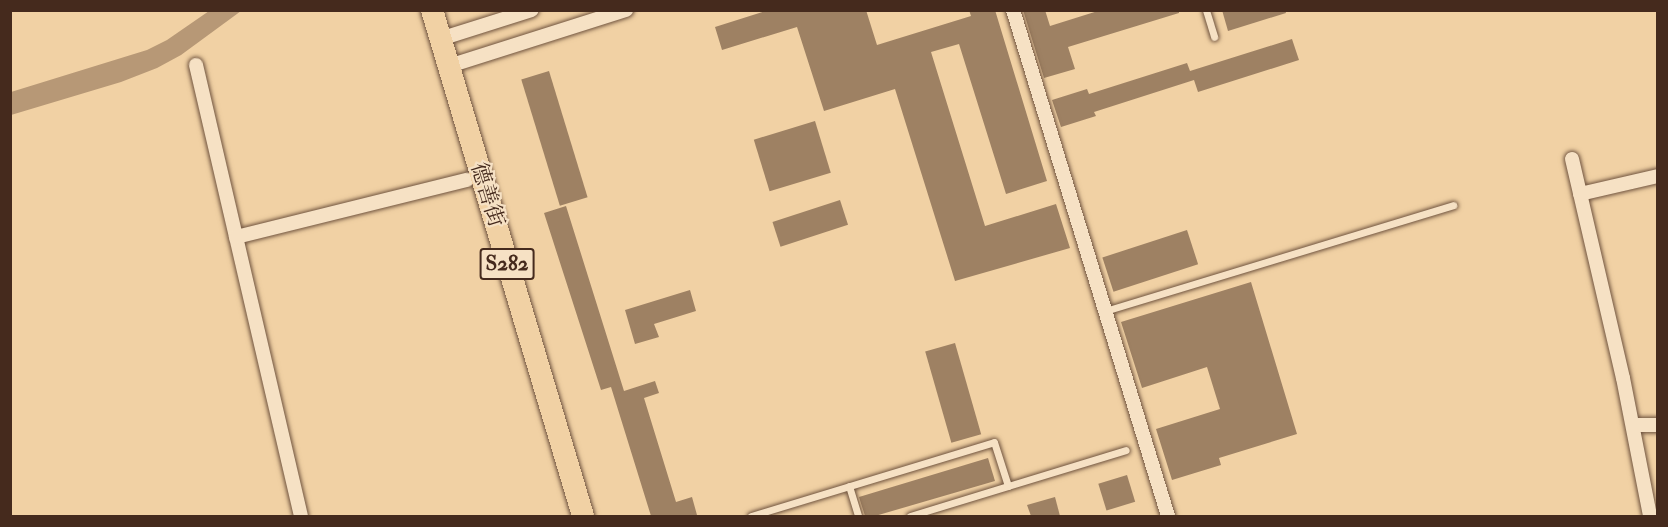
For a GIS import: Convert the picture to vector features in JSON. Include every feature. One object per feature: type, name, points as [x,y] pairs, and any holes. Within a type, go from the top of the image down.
[{"type":"main road","name":"德善街","points":[[417,10],[568,516]]},
{"type":"main road","name":"德善街","points":[[432,10],[583,516]]},
{"type":"street","points":[[440,39],[532,10]]},
{"type":"street","points":[[448,66],[626,10]]},
{"type":"street","points":[[1013,10],[1168,516]]},
{"type":"street","points":[[196,65],[301,516]]},
{"type":"street","points":[[1572,159],[1633,425],[1650,516]]},
{"type":"street","points":[[1580,194],[1658,176]]},
{"type":"street","points":[[236,237],[467,180]]},
{"type":"street","points":[[1633,425],[1658,425]]},
{"type":"lane","points":[[1206,10],[1214,37]]},
{"type":"lane","points":[[1105,312],[1453,205]]},
{"type":"lane","points":[[751,516],[994,442],[1008,486]]},
{"type":"lane","points":[[910,516],[1126,450]]},
{"type":"lane","points":[[849,486],[858,516]]},
{"type":"shaded area","points":[[209,11],[241,11],[181,55],[157,68],[121,82],[11,115],[11,92],[147,50],[167,40]]},
{"type":"building","points":[[769,10],[866,10],[877,45],[971,16],[969,10],[995,10],[1047,181],[1006,194],[959,44],[931,52],[985,226],[1056,204],[1070,248],[955,281],[895,89],[824,111],[797,27],[722,50],[715,27]]},
{"type":"building","points":[[1023,10],[1045,10],[1050,26],[1101,10],[1179,10],[1179,13],[1068,47],[1075,69],[1044,78]]},
{"type":"building","points":[[1222,10],[1285,10],[1286,13],[1228,31]]},
{"type":"building","points":[[1292,39],[1299,60],[1198,92],[1194,80],[1094,112],[1096,116],[1061,127],[1052,100],[1087,89],[1089,94],[1187,63],[1190,71]]},
{"type":"building","points":[[549,71],[588,197],[560,206],[521,79]]},
{"type":"building","points":[[815,121],[831,173],[770,191],[754,140]]},
{"type":"building","points":[[840,200],[848,225],[781,247],[772,222]]},
{"type":"building","points":[[566,206],[624,391],[655,381],[659,393],[644,398],[676,502],[692,497],[697,515],[651,516],[611,387],[601,390],[544,213]]},
{"type":"building","points":[[1187,230],[1198,264],[1113,292],[1102,258]]},
{"type":"building","points":[[1251,282],[1297,434],[1219,458],[1221,465],[1172,480],[1156,429],[1220,409],[1207,367],[1142,388],[1121,322]]},
{"type":"building","points":[[690,290],[696,311],[654,324],[659,337],[635,344],[625,310]]},
{"type":"building","points":[[955,343],[981,434],[951,443],[925,352]]},
{"type":"building","points":[[988,458],[995,481],[875,516],[865,516],[859,497]]},
{"type":"building","points":[[1127,475],[1135,502],[1106,511],[1098,484]]},
{"type":"building","points":[[1055,497],[1060,516],[1031,516],[1027,505]]}]
